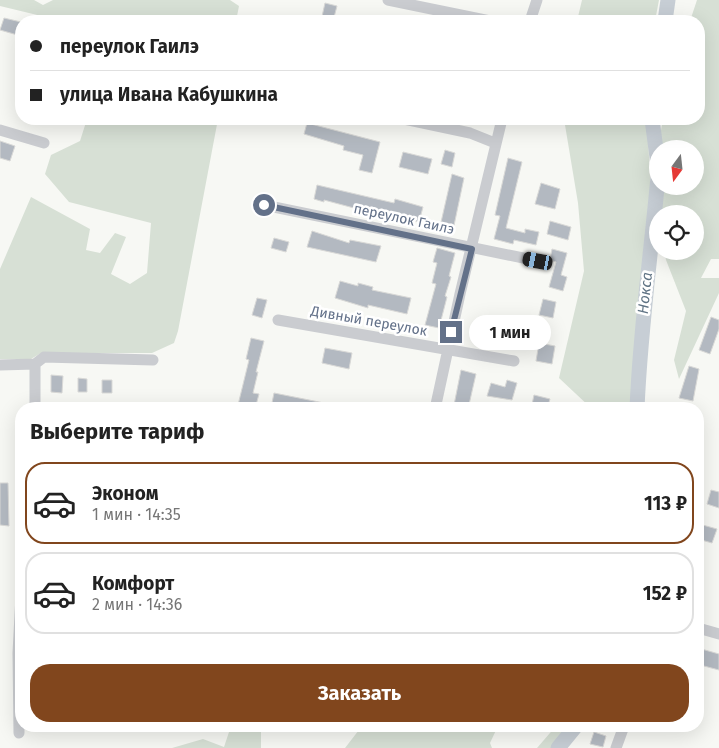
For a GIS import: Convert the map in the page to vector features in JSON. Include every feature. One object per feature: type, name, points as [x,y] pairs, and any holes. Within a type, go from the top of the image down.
[{"type":"street","points":[[388,0],[461,15]]},
{"type":"street","points":[[532,15],[537,0]]},
{"type":"street","points":[[432,125],[470,133],[495,144]]},
{"type":"street","points":[[436,402],[500,125]]},
{"type":"street","points":[[0,130],[44,143]]},
{"type":"street","name":"переулок Гаилэ","points":[[264,205],[538,261]]},
{"type":"street","name":"Дивный переулок","points":[[278,320],[447,351],[514,361]]},
{"type":"street","points":[[0,365],[35,364],[44,357],[153,360]]},
{"type":"street","points":[[35,364],[35,402]]},
{"type":"street","points":[[704,630],[719,634]]},
{"type":"street","points":[[616,748],[622,732]]},
{"type":"shaded area","points":[[0,0],[34,0],[43,5],[53,0],[230,0],[239,6],[237,15],[37,15],[0,6]]},
{"type":"shaded area","points":[[582,0],[659,0],[656,15],[578,15]]},
{"type":"shaded area","points":[[697,0],[719,0],[719,259],[711,259],[701,278],[719,278],[719,293],[679,379],[674,360],[686,311],[666,260],[704,260],[704,205],[657,205],[657,195],[704,195],[704,140],[660,140],[662,125],[705,125],[705,15],[692,15]]},
{"type":"shaded area","points":[[85,125],[217,125],[178,331],[174,343],[152,353],[41,353],[31,359],[0,359],[0,269],[31,197],[90,229],[86,250],[100,253],[115,233],[126,237],[111,274],[130,284],[147,273],[151,223],[69,202],[45,174],[51,155],[80,141]]},
{"type":"shaded area","points":[[565,125],[647,125],[649,195],[651,195],[651,205],[649,205],[649,260],[654,260],[655,272],[643,402],[585,402],[559,378],[584,271],[578,203]]},
{"type":"shaded area","points":[[229,732],[261,732],[261,748],[172,748],[203,739],[224,747]]},
{"type":"shaded area","points":[[357,732],[495,732],[490,743],[492,748],[345,748]]},
{"type":"shaded area","points":[[551,732],[575,732],[563,748],[537,748]]},
{"type":"building","points":[[325,3],[337,6],[335,15],[322,15]]},
{"type":"building","points":[[4,18],[15,21],[15,34],[0,30]]},
{"type":"building","points":[[306,125],[315,125],[380,142],[372,173],[359,170],[363,155],[343,150],[344,146],[304,134]]},
{"type":"building","points":[[0,141],[15,146],[10,161],[0,158]]},
{"type":"building","points":[[445,150],[455,153],[452,167],[441,164]]},
{"type":"building","points":[[403,152],[432,159],[428,174],[399,167]]},
{"type":"building","points":[[508,158],[522,162],[506,228],[525,233],[525,229],[539,232],[536,245],[514,240],[513,244],[494,239],[500,216],[495,215]]},
{"type":"building","points":[[452,174],[464,178],[452,235],[439,231]]},
{"type":"building","points":[[541,183],[560,189],[555,209],[535,204]]},
{"type":"building","points":[[317,185],[394,203],[395,199],[423,207],[419,222],[381,211],[380,215],[314,199]]},
{"type":"building","points":[[550,221],[571,227],[568,240],[547,234]]},
{"type":"building","points":[[312,231],[349,243],[350,240],[381,246],[376,262],[307,247]]},
{"type":"building","points":[[274,238],[289,242],[286,252],[271,248]]},
{"type":"building","points":[[437,248],[455,253],[439,328],[425,325],[436,284],[432,283],[437,263],[433,262]]},
{"type":"building","points":[[552,249],[567,253],[561,275],[567,277],[563,291],[549,287],[556,262],[550,260]]},
{"type":"building","points":[[340,281],[358,286],[358,283],[373,287],[372,290],[411,298],[407,314],[368,305],[368,308],[335,298]]},
{"type":"building","points":[[257,298],[267,300],[262,318],[252,315]]},
{"type":"building","points":[[543,299],[556,302],[553,318],[539,315]]},
{"type":"building","points":[[511,317],[526,321],[522,337],[506,333]]},
{"type":"building","points":[[711,317],[719,320],[719,329],[710,354],[699,350]]},
{"type":"building","points":[[251,338],[264,341],[253,393],[259,394],[257,402],[239,402],[249,360],[246,359]]},
{"type":"building","points":[[539,343],[555,346],[552,364],[536,361]]},
{"type":"building","points":[[325,348],[352,353],[349,369],[322,363]]},
{"type":"building","points":[[689,366],[699,369],[693,401],[679,398]]},
{"type":"building","points":[[461,370],[476,374],[470,402],[455,402]]},
{"type":"building","points":[[51,375],[63,376],[62,393],[51,392]]},
{"type":"building","points":[[78,378],[87,379],[87,392],[78,392]]},
{"type":"building","points":[[102,380],[112,380],[112,393],[102,393]]},
{"type":"building","points":[[507,380],[517,383],[512,400],[487,396],[491,383],[505,387]]},
{"type":"building","points":[[274,393],[319,402],[272,402]]},
{"type":"building","points":[[534,395],[550,399],[549,402],[532,402]]},
{"type":"building","points":[[0,483],[8,483],[9,526],[0,525]]},
{"type":"building","points":[[711,490],[719,492],[719,508],[707,504]]},
{"type":"building","points":[[704,525],[717,529],[712,543],[704,541]]},
{"type":"building","points":[[704,650],[719,654],[719,670],[704,666]]},
{"type":"building","points":[[594,732],[606,736],[603,747],[590,744]]},
{"type":"waterway","name":"Нокса","points":[[666,15],[668,0]]},
{"type":"waterway","name":"Нокса","points":[[653,125],[655,140]]},
{"type":"waterway","name":"Нокса","points":[[637,402],[643,322],[656,195]]},
{"type":"waterway","name":"Нокса","points":[[558,748],[571,732]]},
{"type":"route","points":[[264,205],[472,249],[451,332]]}]
